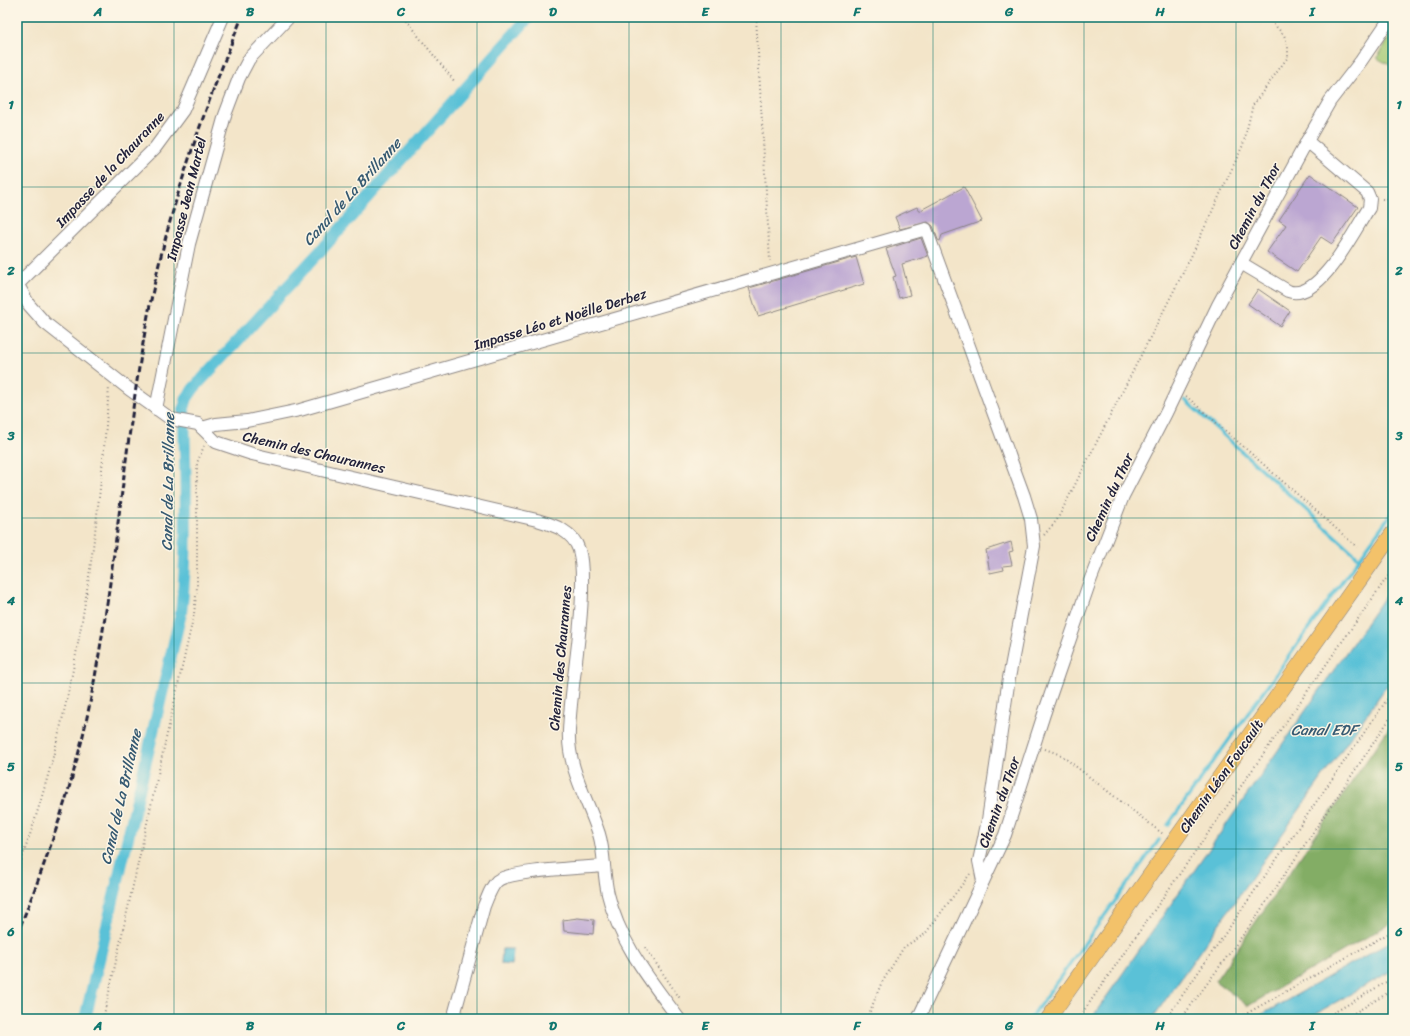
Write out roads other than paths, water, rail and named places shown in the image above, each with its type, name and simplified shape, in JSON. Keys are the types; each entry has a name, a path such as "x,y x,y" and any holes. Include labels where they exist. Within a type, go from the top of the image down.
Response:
{"main road":[{"name":"Chemin Léon Foucault","path":"1048,1019 1393,533"}],"street":[{"path":"210,17 217,30"},
{"name":"Impasse de la Chauranne","path":"18,284 150,153 169,131 186,106 223,17"},
{"name":"Impasse Jean Martel","path":"156,409 189,244 225,115 239,78 249,58 289,17"},
{"name":"Chemin du Thor","path":"918,1019 1005,835 1044,714 1106,537 1123,496 1241,263 1307,141 1330,101 1361,61 1391,17"},
{"path":"1241,263 1288,291 1293,293 1303,292 1328,272 1369,208 1370,199 1367,192 1307,141"},
{"name":"Impasse Léo et Noëlle Derbez","path":"202,428 216,424 248,421 300,410 924,228 927,230 1024,496 1031,519 1034,546 1009,678 988,820 979,864 983,881"},
{"path":"18,284 29,305 45,323 110,374 171,419 198,424 202,428"},
{"name":"Chemin des Chaurannes","path":"202,428 210,439 218,444 252,454 537,520 558,527 570,536 579,551 582,575 580,624 569,732 569,750 599,834 603,851 608,893 621,933 632,953 679,1019"},
{"path":"453,1019 484,906 491,890 498,881 512,875 604,866"}],"water":[{"name":"Canal EDF","path":"1393,585 1393,677 1152,1019 1091,1019"},
{"path":"1393,940 1393,970 1306,1019 1254,1019"},
{"path":"502,949 513,949 512,965 501,964"}],"waterway":[{"name":"Canal de La Brillanne","path":"85,1019 181,613 186,537 184,408 187,398 194,388 325,246 529,17"},
{"path":"1185,400 1359,558"},
{"path":"1168,825 1393,511"},
{"path":"1030,1019 1159,840"}],"railway":[{"path":"17,934 55,834 71,783 84,731 103,630 130,427 146,326 163,247 186,169 212,92 242,17"}]}
